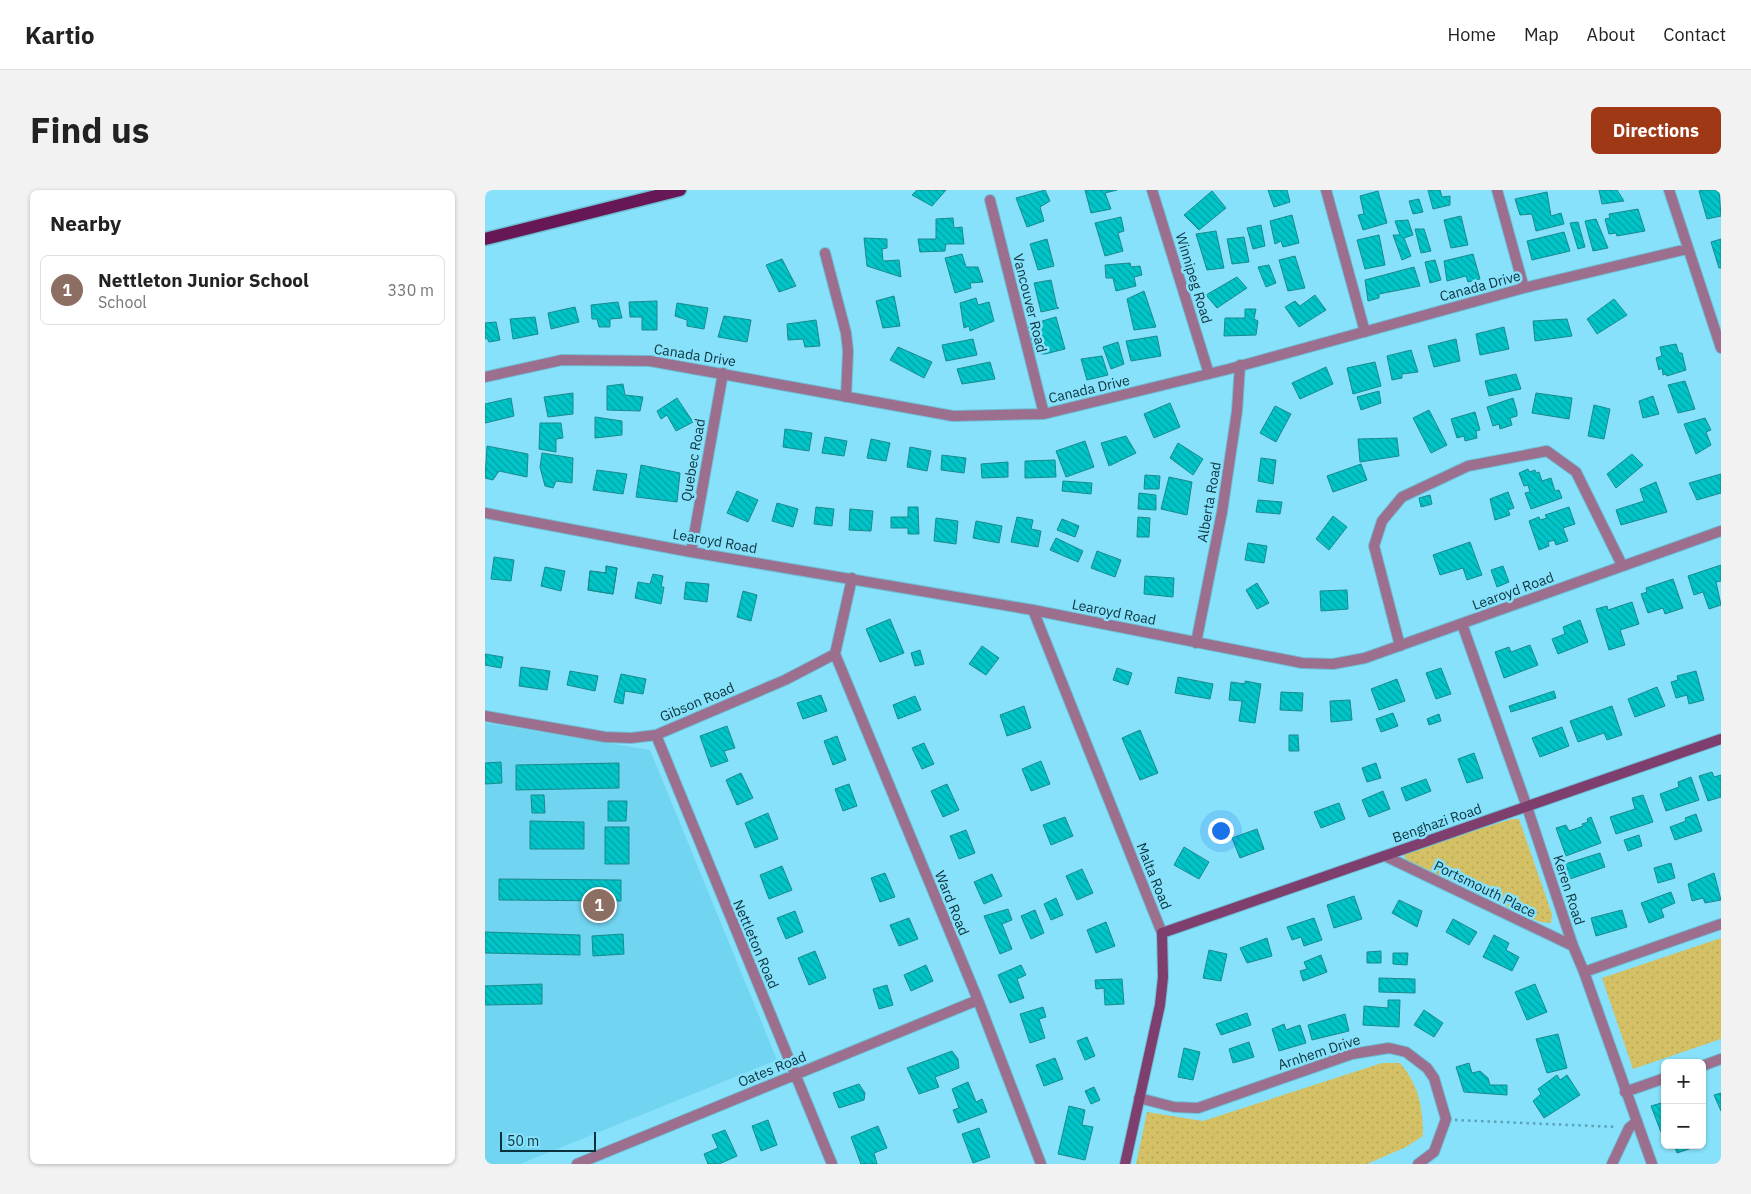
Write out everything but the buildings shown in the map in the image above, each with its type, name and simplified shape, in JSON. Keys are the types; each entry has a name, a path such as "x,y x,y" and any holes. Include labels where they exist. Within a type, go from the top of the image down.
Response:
{"main road":[{"path":"485,240 680,190"}],"street":[{"name":"Winnipeg Road","path":"1152,190 1209,374"},
{"path":"1327,190 1365,332"},
{"path":"1497,190 1524,288"},
{"path":"1669,190 1721,348"},
{"name":"Vancouver Road","path":"990,200 1044,414"},
{"name":"Canada Drive","path":"485,378 562,360 650,361 953,416 1044,414 1209,374 1524,288 1687,249"},
{"path":"825,252 846,333 848,351 846,397"},
{"name":"Alberta Road","path":"1196,643 1223,503 1237,411 1240,365"},
{"name":"Quebec Road","path":"691,552 723,373"},
{"path":"1400,646 1374,546 1381,520 1402,497 1468,466 1547,451 1576,472 1622,565"},
{"name":"Learoyd Road","path":"485,513 691,552 1033,610 1302,663 1333,664 1365,658 1721,531"},
{"path":"835,654 853,578"},
{"name":"Malta Road","path":"1033,610 1162,933 1163,976 1161,997 1125,1164"},
{"name":"Keren Road","path":"1462,624 1625,1092 1633,1125 1652,1164"},
{"name":"Gibson Road","path":"485,716 605,737 631,738 656,735 785,680 835,654"},
{"name":"Ward Road","path":"835,654 978,1000 1041,1164"},
{"name":"Nettleton Road","path":"656,735 832,1164"},
{"name":"Benghazi Road","path":"1162,933 1721,739"},
{"name":"Portsmouth Place","path":"1385,856 1573,946"},
{"path":"1584,972 1721,924"},
{"name":"Oates Road","path":"577,1164 978,1000"},
{"name":"Arnhem Drive","path":"1139,1098 1174,1107 1198,1108 1352,1054 1389,1048 1406,1052 1427,1068 1434,1078 1446,1119"},
{"path":"1706,1065 1721,1059"},
{"path":"1625,1092 1661,1079"},
{"path":"1418,1164 1433,1152 1446,1119"},
{"path":"1611,1164 1633,1125"}],"path":[{"path":"1446,1119 1633,1125"}],"shaded area":[{"path":"485,723 650,750 777,1060 520,1164 485,1164"},
{"path":"1512,819 1519,819 1552,914 1551,923 1540,922 1407,860 1404,856 1405,852"},
{"path":"1721,938 1721,1039 1633,1069 1602,978"},
{"path":"1382,1063 1400,1063 1412,1080 1421,1106 1423,1136 1406,1147 1367,1164 1136,1164 1147,1112 1203,1121"}],"place":[{"name":"Nettleton Junior School","path":"599,905"}]}
